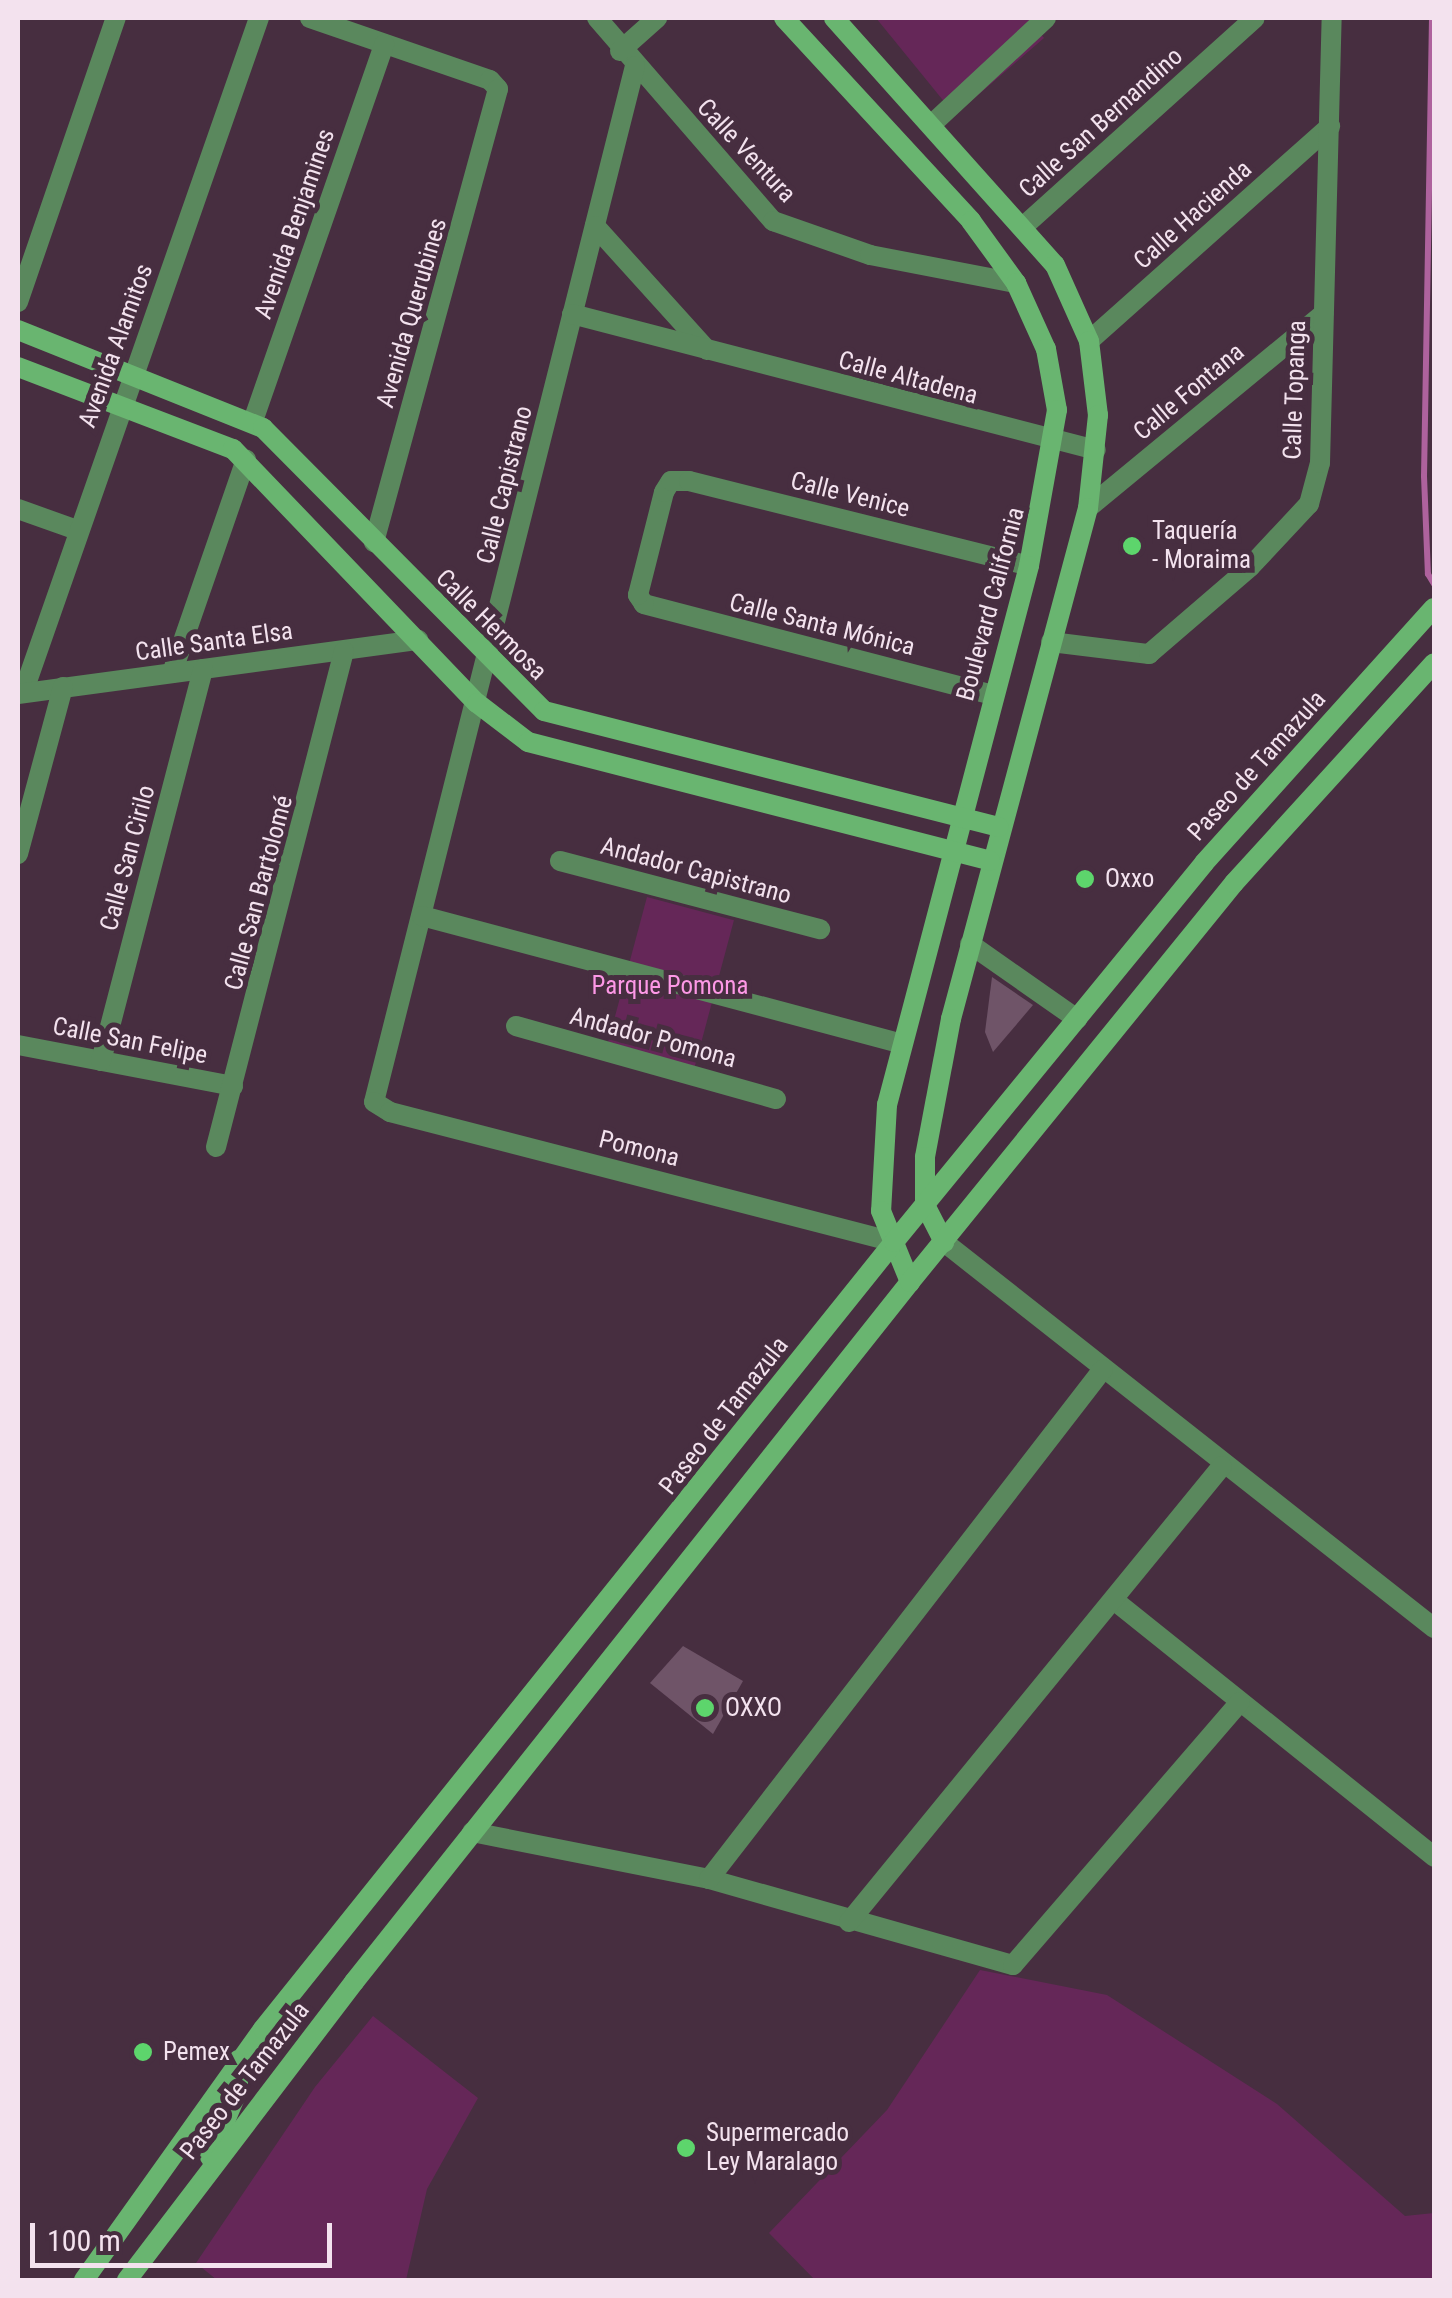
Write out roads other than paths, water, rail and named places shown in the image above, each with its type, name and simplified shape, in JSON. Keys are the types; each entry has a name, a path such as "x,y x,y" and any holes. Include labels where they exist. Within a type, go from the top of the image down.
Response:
{"street":[{"path":"18,302 116,18"},
{"name":"Avenida Alamitos","path":"20,693 26,656 77,530 259,18"},
{"path":"310,18 384,44"},
{"name":"Calle Ventura","path":"596,18 773,221 886,259 1016,283"},
{"path":"628,58 657,18"},
{"name":"Boulevard California","path":"784,18 970,221 1016,283 1046,349 1056,442 1029,566 902,1044 880,1166 881,1212 910,1282"},
{"path":"834,18 1025,225 1070,290 1089,342 1096,450 1088,508 998,827 970,944 926,1157 926,1206 944,1242 1222,1466 1434,1628"},
{"name":"Calle San Bernandino","path":"1025,225 1255,18"},
{"name":"Calle Topanga","path":"1052,642 1148,654 1295,524 1315,490 1320,462 1332,18"},
{"path":"931,125 1037,20"},
{"name":"Avenida Querubines","path":"374,542 498,97 490,80 384,44"},
{"name":"Avenida Benjamines","path":"253,421 384,44"},
{"name":"Calle Capistrano","path":"374,1102 595,226 628,58"},
{"name":"Calle Hacienda","path":"1089,342 1330,126"},
{"path":"595,226 709,352"},
{"name":"Calle Altadena","path":"572,314 1096,450"},
{"name":"Calle Fontana","path":"1088,508 1322,314"},
{"name":"Calle Hermosa","path":"18,330 253,421 522,695 569,720 998,827"},
{"path":"18,367 218,442 246,459 477,703 528,742 990,861"},
{"path":"172,673 246,459"},
{"name":"Calle Venice","path":"640,600 664,492 681,480 1029,566"},
{"path":"18,508 77,530"},
{"name":"Calle Santa Mónica","path":"640,600 993,695"},
{"name":"Paseo de Tamazula","path":"84,2280 238,2060 894,1242 1204,862 1431,613"},
{"name":"Calle Santa Elsa","path":"20,693 418,640"},
{"name":"Calle San Bartolomé","path":"216,1146 344,651"},
{"name":"Paseo de Tamazula","path":"128,2280 204,2173 910,1282 1234,883 1434,663"},
{"name":"Calle San Cirilo","path":"101,1061 203,668"},
{"path":"18,854 62,687"},
{"name":"Andador Capistrano","path":"560,861 820,930"},
{"path":"422,916 902,1044"},
{"path":"970,944 1078,1020"},
{"name":"Andador Pomona","path":"516,1026 776,1099"},
{"name":"Calle San Felipe","path":"18,1045 232,1086"},
{"name":"Pomona","path":"374,1102 390,1112 894,1242"},
{"path":"709,1879 1103,1369"},
{"path":"849,1922 1115,1602 1222,1466"},
{"path":"1115,1602 1434,1857"},
{"path":"472,1832 709,1879 849,1922 1013,1965 1240,1702"},
{"path":"508,1728 538,1750"},
{"path":"204,2173 238,2090 238,2060"}],"waterway":[{"path":"1432,18 1424,476 1428,574 1434,584"}],"place":[{"name":"Taquería - Moraima","path":"1132,546"},
{"name":"Oxxo","path":"1085,879"},
{"name":"OXXO","path":"705,1708"},
{"name":"Pemex","path":"143,2052"},
{"name":"Supermercado Ley Maralago","path":"686,2148"}],"park label":[{"name":"Parque Pomona","path":"670,986"}]}
